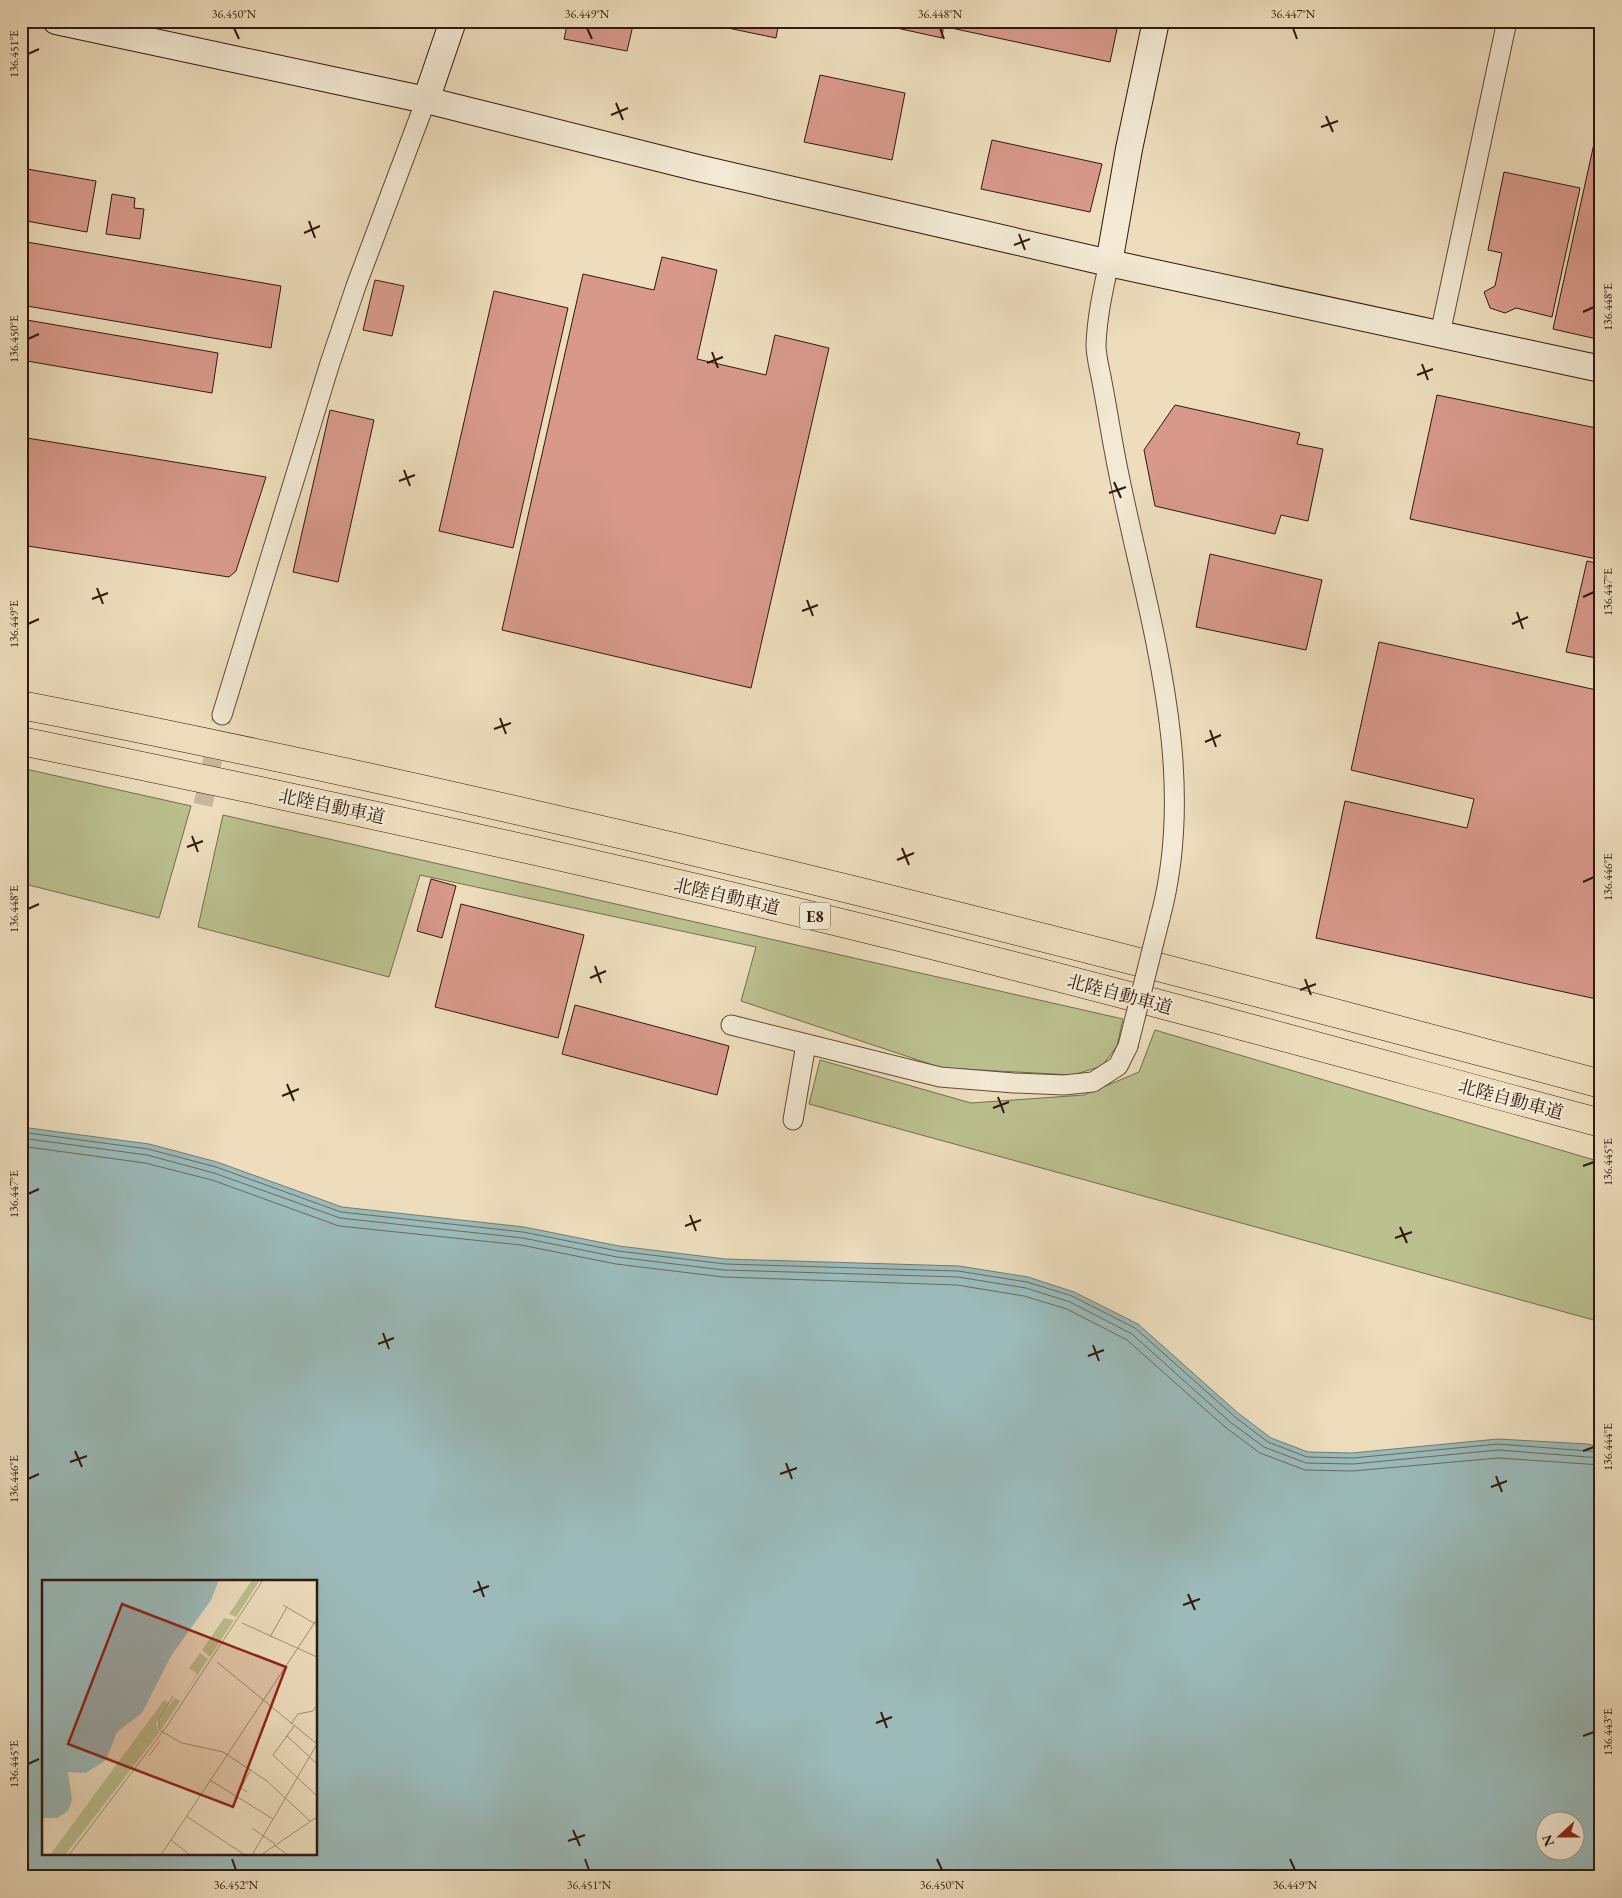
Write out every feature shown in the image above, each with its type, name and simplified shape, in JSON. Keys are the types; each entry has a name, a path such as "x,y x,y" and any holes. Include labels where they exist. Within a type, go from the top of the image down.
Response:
{"highway":[{"name":"北陸自動車道","path":"21,704 171,734 514,810 847,889 1319,1008 1601,1084"},
{"name":"北陸自動車道","path":"21,741 502,843 850,925 1072,981 1601,1122"}],"street":[{"path":"56,21 426,100 698,168 1109,263 1601,369"},
{"path":"222,716 330,363 356,286 426,100 453,21"},
{"path":"731,1025 940,1076 1014,1083 1064,1085 1093,1082 1118,1066 1128,1046 1168,891 1175,828 1173,758 1163,680 1126,515 1096,347 1100,309 1129,149 1156,21"},
{"path":"1440,334 1507,21"},
{"path":"793,1120 806,1044"}],"green space":[{"path":"21,768 191,806 159,918 21,883"},
{"path":"223,815 1123,1019 1117,1046 1102,1066 1073,1075 942,1068 741,1001 756,947 420,875 389,977 198,927"},
{"path":"1155,1030 1601,1162 1601,1322 809,1104 820,1060 971,1103 1084,1095 1139,1072"}],"water":[{"path":"21,1127 149,1144 217,1162 342,1207 524,1227 619,1246 725,1259 959,1266 1028,1277 1074,1292 1138,1324 1238,1413 1271,1438 1308,1452 1352,1453 1498,1439 1587,1444 1601,1447 1601,1877 21,1877"}],"building":[{"path":"568,21 634,21 627,51 564,39"},
{"path":"694,21 779,21 776,38"},
{"path":"865,21 944,21 942,38"},
{"path":"952,21 1084,21 1117,29 1110,62 951,28"},
{"path":"820,75 905,93 892,160 804,142"},
{"path":"1601,112 1601,340 1553,329"},
{"path":"992,140 1102,164 1090,212 981,189"},
{"path":"21,168 96,181 87,232 21,220"},
{"path":"1504,172 1580,188 1552,317 1516,308 1505,313 1490,308 1484,292 1495,286 1502,253 1488,250"},
{"path":"112,194 135,198 134,208 144,209 140,239 106,234"},
{"path":"21,241 281,286 271,348 21,305"},
{"path":"662,257 717,270 697,359 766,375 775,335 829,348 751,688 502,630 583,274 654,290"},
{"path":"375,280 404,286 392,336 363,330"},
{"path":"494,291 568,308 513,548 439,531"},
{"path":"21,319 218,353 212,393 21,360"},
{"path":"1437,395 1601,429 1601,560 1410,519"},
{"path":"1175,405 1300,433 1297,444 1323,449 1308,521 1281,515 1275,534 1155,506 1144,450"},
{"path":"330,410 374,420 338,582 293,572"},
{"path":"21,437 266,477 236,571 229,577 21,545"},
{"path":"1210,554 1322,580 1306,650 1196,627"},
{"path":"1587,561 1601,564 1601,659 1566,652"},
{"path":"1379,642 1601,691 1601,1000 1316,938 1345,801 1467,828 1474,799 1351,770"},
{"path":"431,879 456,886 442,938 417,931"},
{"path":"461,904 584,935 558,1038 435,1007"},
{"path":"575,1005 729,1046 717,1095 562,1054"}],"tunnel":[{"path":"203,805 222,715"}]}
